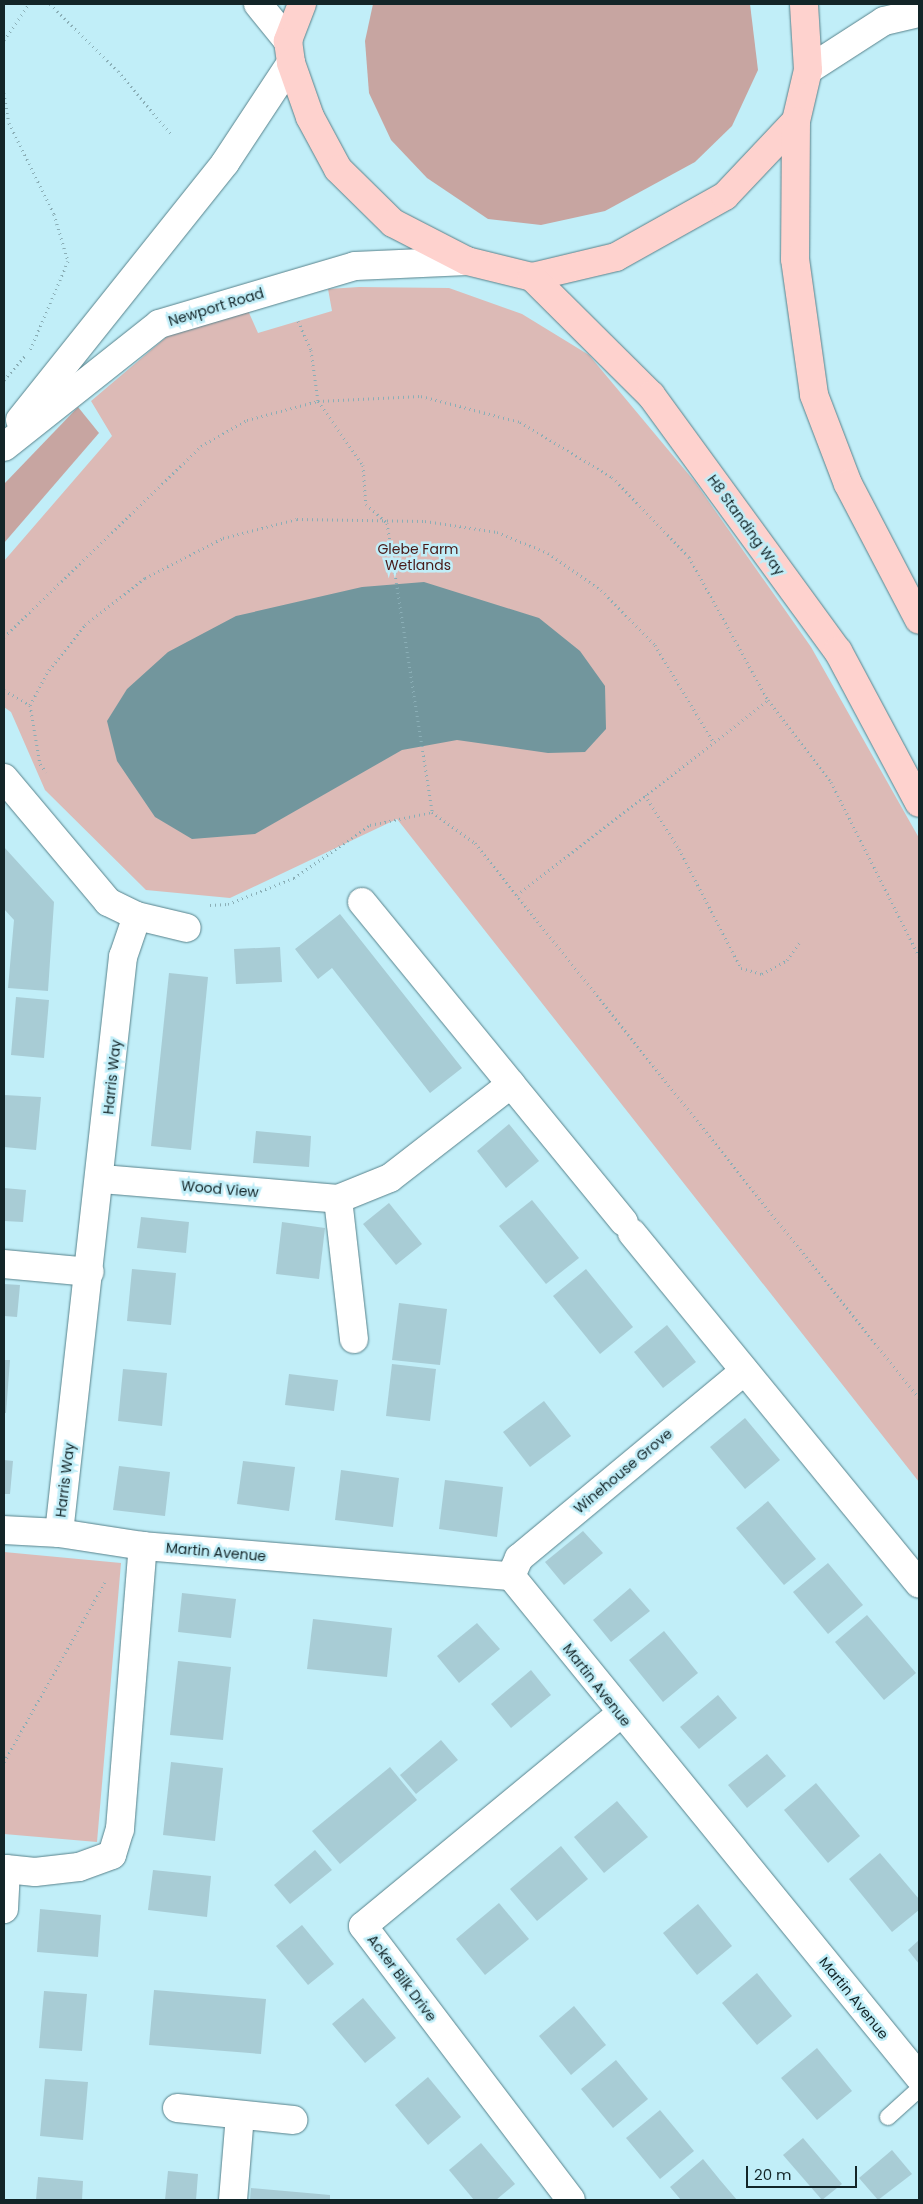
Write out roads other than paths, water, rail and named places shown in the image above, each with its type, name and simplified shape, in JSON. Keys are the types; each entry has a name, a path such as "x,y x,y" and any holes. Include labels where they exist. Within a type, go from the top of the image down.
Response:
{"highway":[{"path":"302,4 289,52 310,118 338,169 393,223 467,261 532,277 616,257 725,196 796,121"},
{"path":"804,4 808,70 796,121 795,259 814,395 848,484 919,620"},
{"name":"H8 Standing Way","path":"532,277 651,395 838,651 919,803"}],"street":[{"path":"4,441 225,163 289,52 258,4"},
{"path":"808,70 884,20 919,13"},
{"name":"Newport Road","path":"4,447 160,324 355,266 467,261"},
{"path":"4,778 108,902 137,916 187,928"},
{"path":"362,902 919,1584"},
{"name":"Harris Way","path":"135,1544 59,1533 102,1179 123,957 137,916"},
{"name":"Wood View","path":"102,1179 338,1199 390,1178 511,1084"},
{"path":"338,1199 354,1339"},
{"path":"4,1264 90,1272"},
{"name":"Winehouse Grove","path":"511,1576 519,1558 744,1372"},
{"path":"4,1530 59,1533"},
{"path":"4,1909 5,1869 35,1872 79,1867 112,1855 120,1829 135,1544"},
{"name":"Martin Avenue","path":"135,1544 511,1576 620,1714 919,2077"},
{"name":"Acker Bilk Drive","path":"571,2200 363,1926 620,1714"},
{"path":"177,2108 293,2120"},
{"path":"233,2200 240,2115"}],"lane":[{"path":"888,2117 919,2088"}],"water":[{"path":"424,582 539,618 580,651 605,686 606,729 585,752 548,753 457,740 402,750 255,834 192,839 155,817 117,761 107,721 127,689 168,652 236,616 362,587"}],"park label":[{"name":"Glebe Farm Wetlands","path":"418,558"}]}
